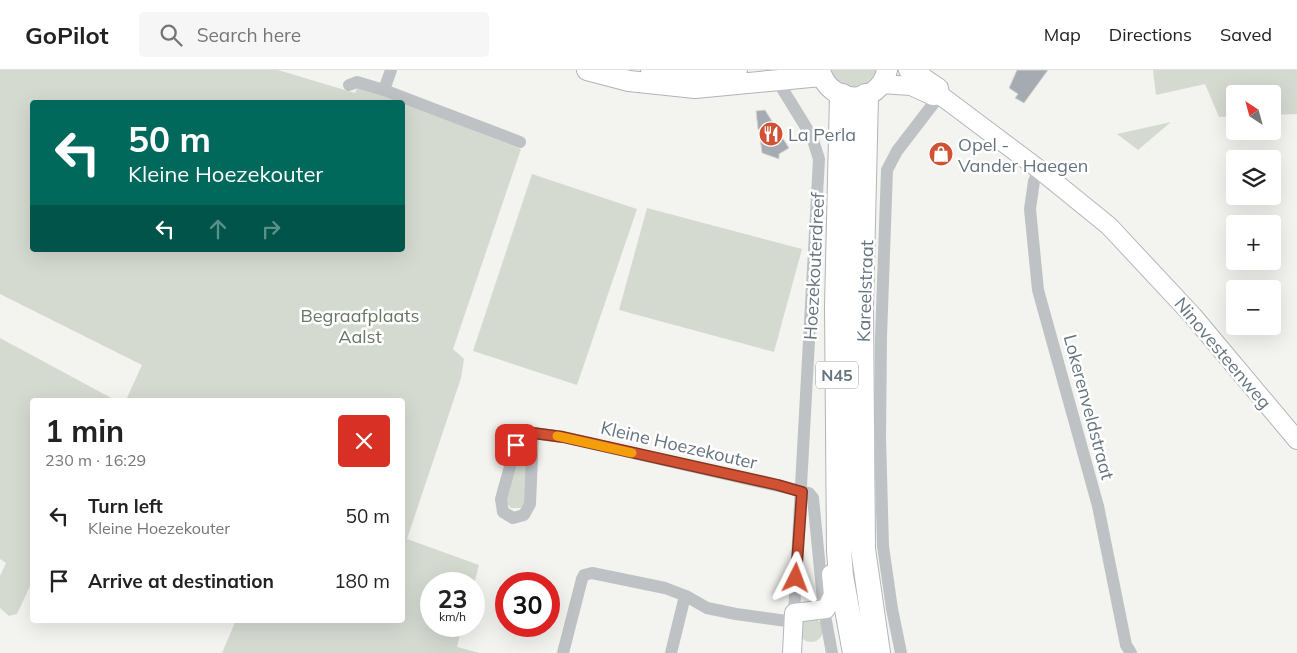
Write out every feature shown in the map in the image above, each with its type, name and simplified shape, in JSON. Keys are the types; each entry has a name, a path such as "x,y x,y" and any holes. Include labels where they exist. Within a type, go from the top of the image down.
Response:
{"highway":[{"name":"N45","path":"878,83 861,306 863,549 878,653"},
{"name":"N45","path":"842,96 837,306 839,551 841,576 855,653"}],"main road":[{"path":"587,70 655,86 695,88 777,80 820,73 827,86 835,94 842,96 854,98 878,83 911,86 933,96 940,95 939,88 917,73 908,70"},
{"path":"651,70 689,73 737,70"},
{"name":"Ninovesteenweg","path":"940,95 1094,212 1148,266 1297,440"},
{"path":"794,617 824,610 832,598 831,566 832,560 839,551"},
{"name":"Hoezekouterdreef","path":"792,653 794,617"}],"street":[{"path":"384,90 391,70"},
{"name":"Hoezekouterdreef","path":"777,80 812,137 819,159 807,495 794,617"},
{"path":"349,85 357,82 384,90 520,142"},
{"name":"Kareelstraat","path":"901,653 892,609 883,546 880,448 881,337 887,170 897,151 940,95"},
{"name":"Lokerenveldstraat","path":"1040,170 1032,186 1030,209 1038,290 1098,506 1126,644 1131,653"},
{"path":"533,433 530,504 524,515 513,518 504,512 501,499 516,445 533,433"},
{"name":"Kleine Hoezekouter","path":"533,433 563,437 778,485 807,495"},
{"name":"Hoezekouterdreef","path":"807,495 831,648"},
{"path":"563,653 584,575 592,573 665,588 707,608 736,614 794,617"},
{"path":"671,653 685,596"}],"green space":[{"name":"Begraafplaats Aalst","path":"0,70 278,70 355,93 358,85 396,100 30,100 30,252 405,252 405,103 521,149 453,349 464,359 461,378 407,539 479,565 477,572 420,572 420,637 459,637 457,647 480,653 222,653 235,623 405,623 405,398 127,398 142,365 0,294"},
{"path":"829,70 877,70 866,84 855,88 838,83"},
{"path":"1153,70 1297,70 1297,114 1281,115 1281,85 1226,85 1226,117 1219,117 1205,84 1156,95"},
{"path":"1171,122 1138,150 1117,134"},
{"path":"532,174 637,209 577,385 473,351"},
{"path":"647,208 802,249 774,352 619,310"},
{"path":"0,338 111,398 30,398 30,586 17,614 9,616 0,608 0,576 6,563 0,559"},
{"path":"527,445 526,504 520,508 511,508 505,501 521,449"},
{"path":"811,618 819,622 823,630 819,638 811,642 803,638 799,630 803,622"}],"building":[{"path":"1017,70 1048,70 1024,103 1015,98 1018,94 1009,88"},
{"name":"La Perla","path":"765,110 789,148 779,154 779,159 762,153 760,138 763,136 758,129 756,111"}],"slow traffic":[{"path":"557,436 632,453"}],"place":[{"name":"La Perla","path":"771,134"},
{"name":"Opel - Vander Haegen","path":"941,154"}],"route":[{"path":"516,445 533,433 563,437 802,492 796,578"}]}
